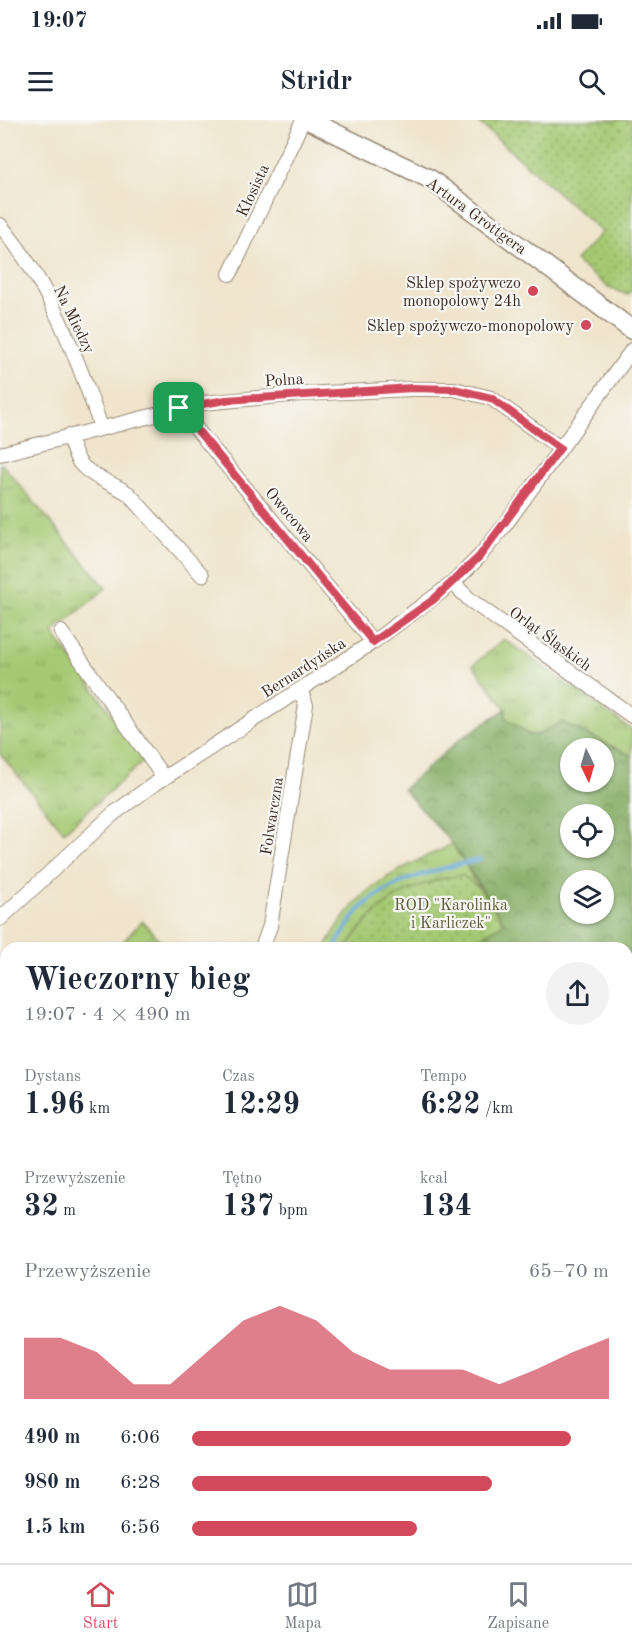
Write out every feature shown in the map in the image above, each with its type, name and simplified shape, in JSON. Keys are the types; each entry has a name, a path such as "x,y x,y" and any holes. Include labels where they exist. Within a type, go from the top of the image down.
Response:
{"street":[{"name":"Kłosista","path":"230,274 303,120"},
{"name":"Artura Grottgera","path":"308,120 430,179 632,330"},
{"name":"Na Miedzy","path":"2,232 46,295 66,337 101,427"},
{"name":"Bernardyńska","path":"0,919 113,814 164,778 373,642 453,583 479,557 505,525 632,350"},
{"name":"Polna","path":"0,454 179,408 226,400 300,394 454,389 491,398 560,448"},
{"name":"Owocowa","path":"179,408 373,642"},
{"path":"68,436 79,462 86,470 115,483 129,494 202,575"},
{"name":"Orląt Śląskich","path":"453,583 470,600 632,716"},
{"path":"61,632 164,778"},
{"name":"Folwarczna","path":"264,942 270,926 306,705 300,689"}],"green space":[{"path":"476,120 632,120 632,290 628,295 609,288 575,261 602,232"},
{"path":"0,464 106,588 53,633 145,760 64,832 0,754"},
{"path":"504,639 632,730 632,756 614,747 614,738 595,738 562,722 540,734 530,735 505,717 506,709 473,665"},
{"path":"506,709 506,718 530,735 540,734 562,722 595,738 560,738 560,792 614,792 614,747 632,756 632,942 481,942 483,935 504,923 452,843 403,789 460,739"},
{"path":"452,843 480,889 462,875 426,884 410,890 382,907 351,942 328,942 344,917 363,895 387,877"},
{"name":"ROD \"Karolinka i Karliczek\"","path":"462,875 480,889 504,923 483,935 481,942 351,942 382,907 410,890"},
{"path":"142,921 161,942 123,942"}],"waterway":[{"path":"338,942 360,909 386,890 433,871 480,860"}],"place":[{"name":"Sklep spożywczo monopolowy 24h","path":"533,291"},
{"name":"Sklep spożywczo-monopolowy","path":"586,325"}],"route":[{"path":"412,388 454,389 491,398 560,448 479,557 433,600 373,642 179,408 226,400 300,394 412,388"}]}
